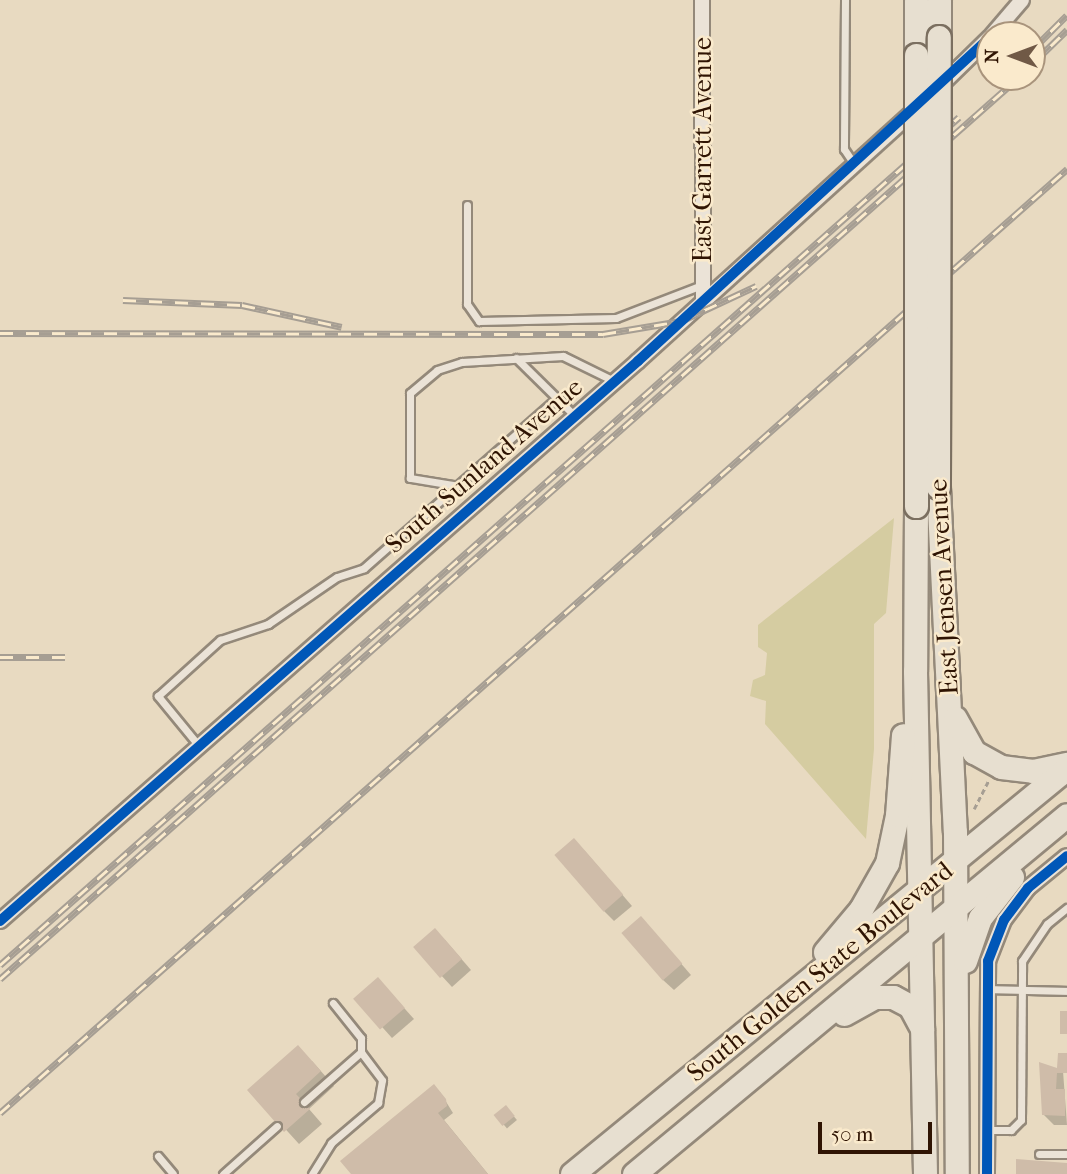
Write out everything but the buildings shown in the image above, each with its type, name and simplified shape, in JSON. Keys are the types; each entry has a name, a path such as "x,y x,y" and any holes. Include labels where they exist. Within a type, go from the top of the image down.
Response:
{"main road":[{"name":"East Jensen Avenue","path":"916,0 914,582 922,888 925,1174"},
{"name":"East Jensen Avenue","path":"939,0 938,488 941,614 949,706 956,862 957,1174"},
{"path":"764,1016 849,924 887,863 897,815 914,582"},
{"path":"949,706 965,739 987,761 1017,771 1067,766"},
{"name":"South Golden State Boulevard","path":"572,1174 956,862 1067,766"},
{"path":"957,1031 967,952 979,918 1001,888 1067,818"},
{"name":"South Golden State Boulevard","path":"634,1174 1067,818"},
{"path":"784,1050 875,997 903,1000 923,1030"},
{"path":"923,1110 941,1174"}],"street":[{"name":"East Garrett Avenue","path":"702,0 703,292"},
{"name":"South Sunland Avenue","path":"1004,21 1022,0"},
{"name":"South Sunland Avenue","path":"0,921 575,416 703,292 855,165 976,50"},
{"path":"987,1174 986,989 993,943 1004,920 1028,888 1067,856"}],"lane":[{"path":"845,0 844,149 855,165"},
{"path":"467,205 467,304 479,321 616,318 703,292"},
{"path":"459,486 410,478 410,393 437,370 462,362 564,356 614,381"},
{"path":"516,358 575,416"},
{"path":"199,746 158,696 220,640 268,624 337,577 364,568 557,398"},
{"path":"987,1130 1011,1130 1021,1120 1022,990 1026,951 1067,908"},
{"path":"986,989 1067,991"},
{"path":"312,1174 331,1143 368,1116 378,1103 382,1080 361,1052 361,1038 333,1003"},
{"path":"304,1102 361,1052"},
{"path":"223,1174 277,1126"},
{"path":"1039,1154 1067,1154"},
{"path":"158,1156 173,1174"}],"path":[{"path":"968,821 992,775"}],"shaded area":[{"path":"894,518 886,613 874,624 874,749 866,839 765,724 766,701 750,696 753,680 765,675 767,653 758,647 758,625"}],"railway":[{"path":"1046,36 1067,15"},
{"path":"1046,50 1067,30"},
{"path":"0,979 1003,91"},
{"path":"0,965 959,117"},
{"path":"0,1113 1067,169"},
{"path":"0,333 603,334 681,321 756,286"},
{"path":"123,300 242,305 342,327"},
{"path":"0,657 65,657"}],"cycle path":[{"path":"0,921 638,361 976,50"},
{"path":"987,1174 988,961 1004,920 1028,888 1067,856"}]}
